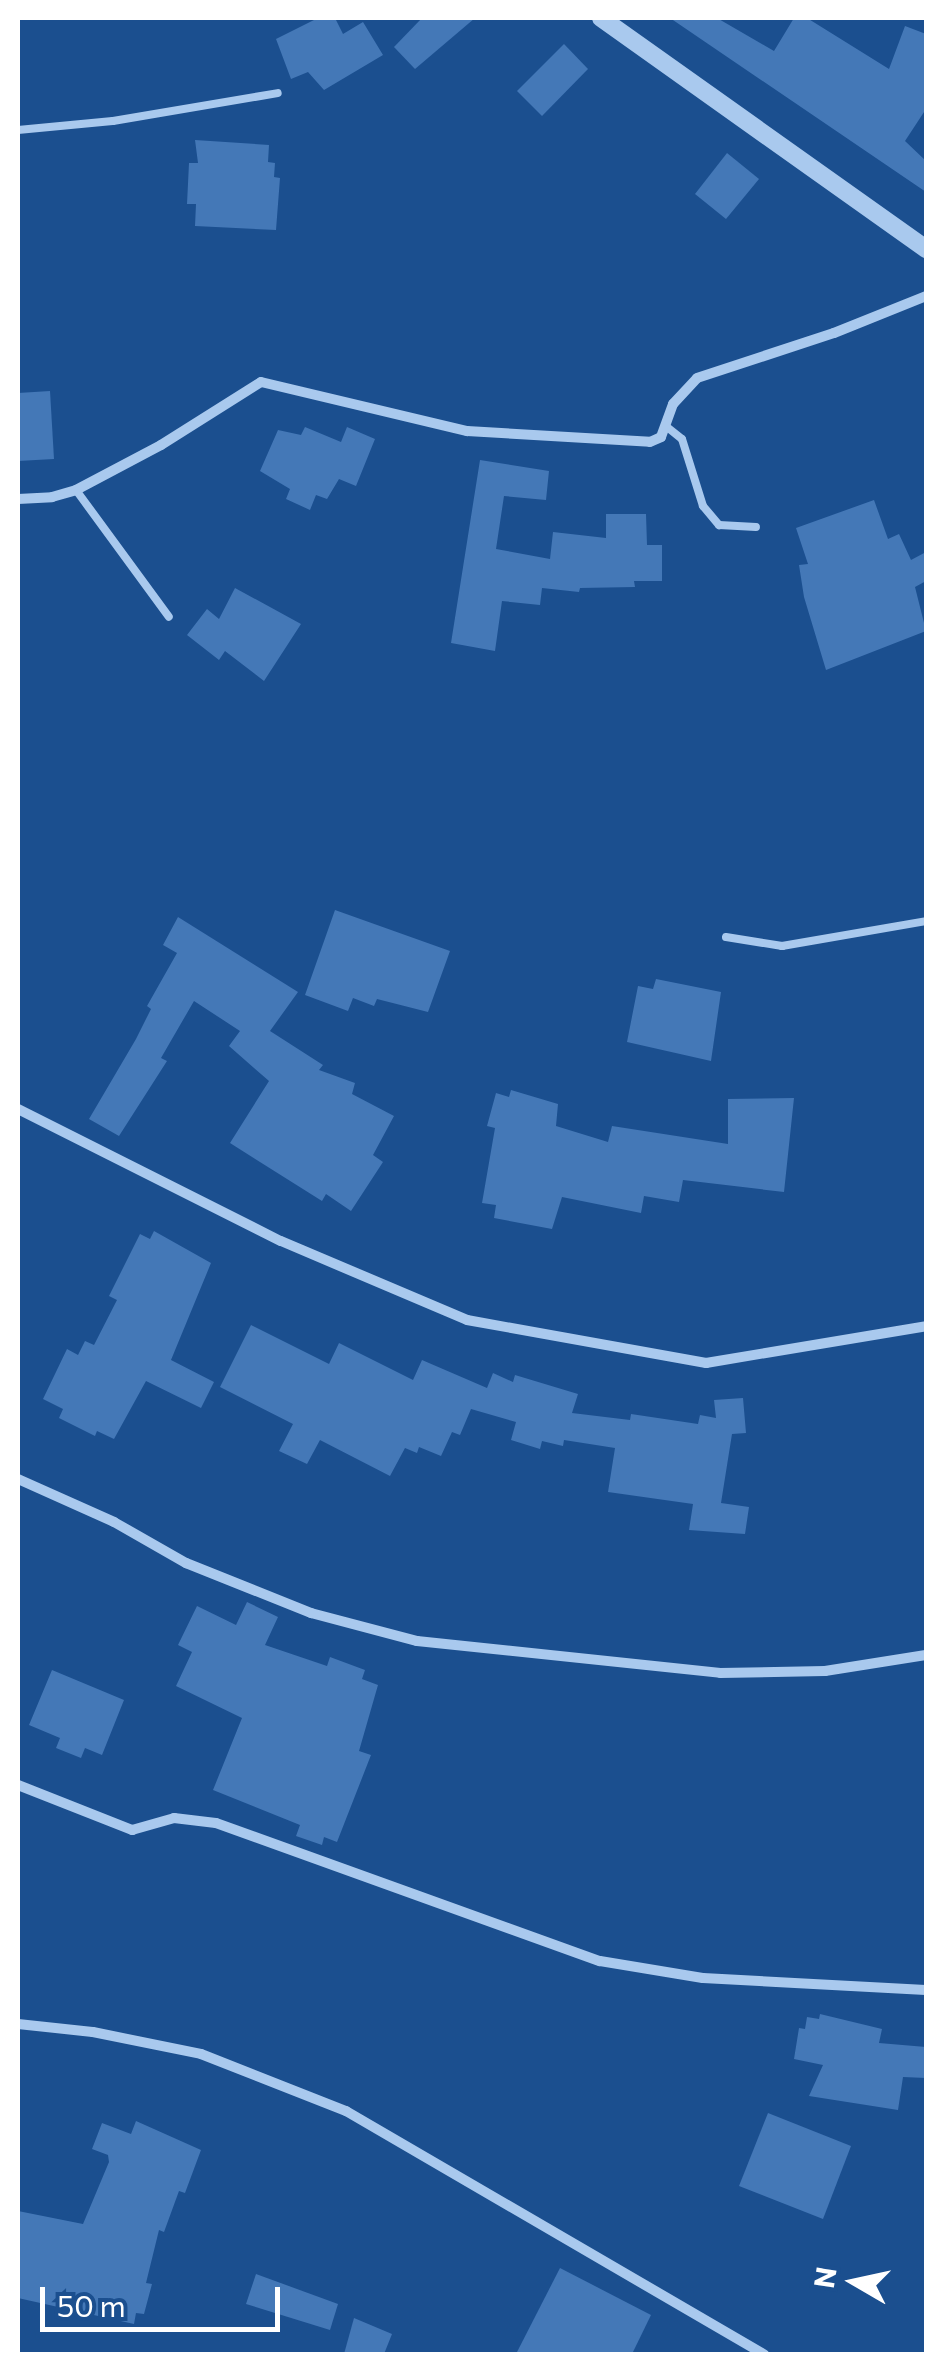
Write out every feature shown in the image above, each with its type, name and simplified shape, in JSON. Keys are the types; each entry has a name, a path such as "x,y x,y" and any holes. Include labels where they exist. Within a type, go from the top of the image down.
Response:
{"street":[{"path":"601,18 926,249"},
{"path":"18,499 52,497 76,490 161,446 261,382 467,432 650,442 662,437 673,404 697,378 834,334 926,296"},
{"path":"18,1109 281,1241 467,1320 706,1363 926,1326"},
{"path":"18,1478 204,1570 311,1613 417,1642 720,1672 824,1671 926,1654"},
{"path":"18,1785 132,1830 174,1818 216,1823 600,1961 703,1978 926,1990"},
{"path":"18,2024 94,2032 200,2054 346,2111 764,2354"}],"lane":[{"path":"18,130 113,120 278,94"},
{"path":"667,427 682,440 704,506 720,525 756,527"},
{"path":"76,490 170,616"},
{"path":"726,937 782,946 926,921"}],"building":[{"path":"318,18 335,18 343,34 363,22 383,55 324,90 308,72 291,79 276,39"},
{"path":"422,18 475,18 415,69 394,47"},
{"path":"670,18 717,18 774,51 794,18 807,18 889,69 905,26 926,34 926,109 905,141 926,161 926,192"},
{"path":"564,44 588,69 542,116 517,91"},
{"path":"195,140 269,145 268,162 275,163 274,177 280,178 276,230 195,226 196,204 187,204 189,163 198,163"},
{"path":"727,153 759,179 726,219 695,194"},
{"path":"50,391 54,459 18,461 18,393"},
{"path":"305,427 341,442 347,427 375,439 356,486 339,479 327,499 316,495 310,510 286,499 290,489 260,471 278,430 301,435"},
{"path":"480,460 549,471 546,500 504,496 496,549 550,559 553,532 606,538 606,514 646,514 647,545 662,545 662,581 634,581 635,587 580,588 579,592 542,588 540,605 502,601 495,651 451,643"},
{"path":"874,500 888,539 899,534 911,560 926,552 926,581 915,587 926,631 826,670 804,597 799,565 808,564 796,528"},
{"path":"235,588 301,624 264,681 225,651 219,660 187,635 207,609 219,619"},
{"path":"335,910 450,951 428,1012 377,999 374,1006 353,998 348,1011 305,995"},
{"path":"178,917 298,992 270,1031 323,1065 319,1070 355,1083 352,1094 394,1116 373,1155 383,1162 351,1211 326,1194 322,1201 230,1143 269,1081 229,1046 240,1031 194,1001 161,1058 167,1061 119,1136 89,1119 136,1039 151,1009 147,1006 177,953 163,945"},
{"path":"656,979 721,992 711,1061 627,1042 638,986 653,989"},
{"path":"511,1090 558,1104 556,1126 608,1142 612,1126 728,1144 728,1099 794,1098 784,1192 683,1180 679,1202 644,1196 641,1213 562,1197 552,1229 494,1218 496,1205 482,1203 495,1128 487,1126 496,1093 509,1097"},
{"path":"154,1231 211,1263 171,1360 214,1382 201,1408 146,1381 114,1439 97,1431 95,1436 59,1418 63,1409 43,1399 67,1349 78,1355 85,1341 94,1345 117,1300 109,1296 140,1234 150,1239"},
{"path":"251,1325 329,1364 339,1343 413,1380 422,1360 487,1388 493,1373 513,1382 515,1375 578,1394 572,1413 630,1420 631,1414 698,1424 700,1415 716,1418 714,1400 743,1398 746,1433 732,1434 721,1503 749,1507 745,1534 689,1530 693,1504 608,1492 615,1448 564,1440 563,1446 542,1441 540,1449 511,1440 516,1422 471,1409 460,1435 452,1432 441,1456 419,1447 417,1453 405,1448 390,1476 320,1440 307,1464 279,1451 293,1424 220,1387"},
{"path":"247,1602 278,1617 265,1645 327,1666 330,1657 365,1670 362,1679 378,1685 359,1751 371,1755 337,1842 324,1837 322,1845 296,1836 300,1825 213,1790 242,1718 176,1686 192,1652 178,1645 197,1606 236,1625"},
{"path":"52,1670 124,1700 102,1755 85,1748 81,1758 56,1748 60,1738 29,1725"},
{"path":"820,2014 882,2029 879,2043 926,2047 926,2078 903,2077 898,2110 809,2096 823,2065 794,2059 799,2028 805,2029 807,2017 819,2019"},
{"path":"768,2113 851,2146 823,2219 739,2186"},
{"path":"136,2121 201,2150 185,2193 179,2191 164,2232 159,2230 146,2283 152,2284 144,2314 136,2313 134,2324 18,2298 18,2211 83,2224 109,2162 108,2155 92,2149 102,2123 131,2134"},
{"path":"560,2268 651,2315 632,2354 516,2354"},
{"path":"256,2274 338,2304 330,2330 246,2304"},
{"path":"354,2318 392,2334 384,2354 344,2354"}]}
